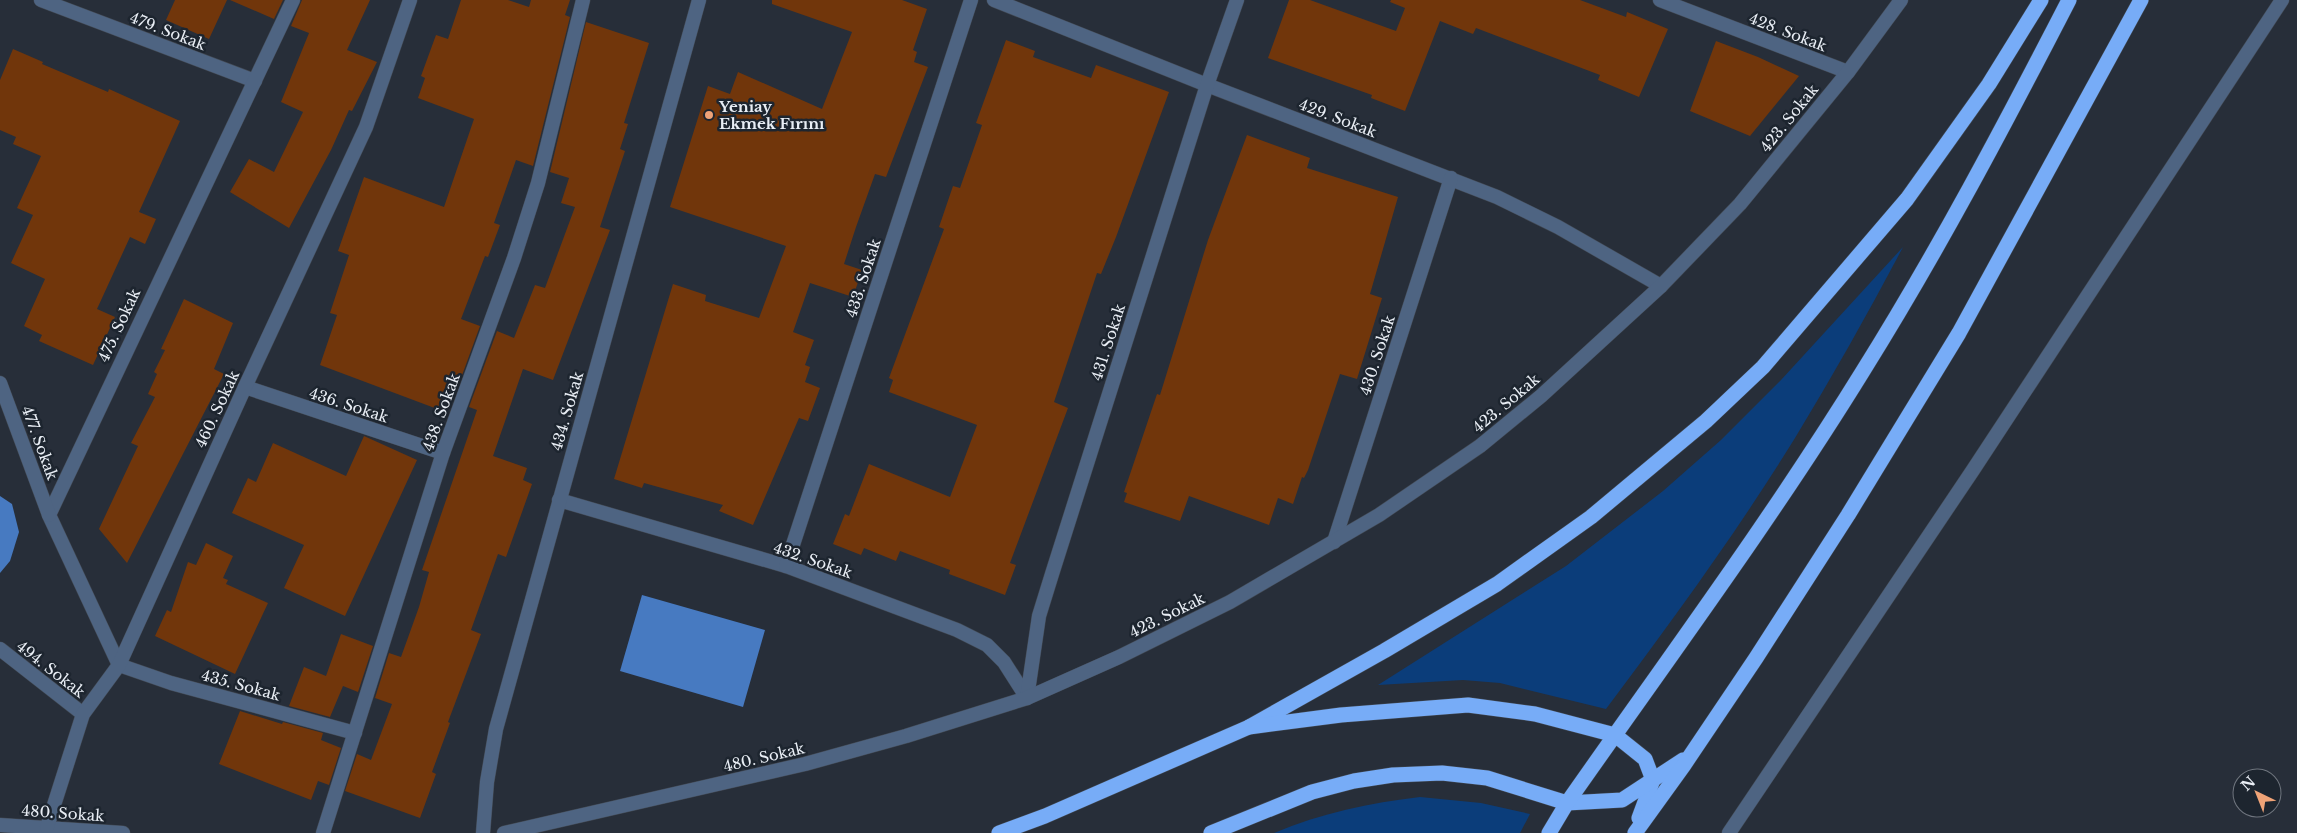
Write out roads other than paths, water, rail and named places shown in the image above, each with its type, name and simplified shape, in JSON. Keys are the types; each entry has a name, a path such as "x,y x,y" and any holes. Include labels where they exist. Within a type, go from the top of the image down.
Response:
{"highway":[{"path":"998,833 1045,816 1249,727 1384,651 1497,584 1590,518 1706,421 1763,367 1907,199 1989,84 2041,0"},
{"path":"1549,833 1567,803 1759,532 1864,370 1996,140 2069,0"},
{"path":"1634,833 1692,754 1848,515 1959,333 2141,0"},
{"path":"1249,727 1341,715 1468,705 1534,714 1615,735 1645,760 1653,780 1634,833"},
{"path":"1211,833 1312,792 1354,781 1393,775 1442,774 1487,778 1567,803 1622,800 1692,754"}],"street":[{"name":"479. Sokak","path":"40,0 255,81"},
{"name":"475. Sokak","path":"48,515 293,0"},
{"name":"460. Sokak","path":"47,828 82,714 119,665 366,127 410,0"},
{"name":"438. Sokak","path":"323,833 443,453 514,258 538,183 584,0"},
{"name":"434. Sokak","path":"483,833 486,782 496,729 699,0"},
{"name":"433. Sokak","path":"786,566 971,0"},
{"name":"429. Sokak","path":"994,0 1207,86 1451,178 1558,227 1661,286"},
{"name":"431. Sokak","path":"1027,698 1042,607 1207,86 1237,0"},
{"name":"428. Sokak","path":"1660,0 1848,72"},
{"name":"423. Sokak","path":"1027,698 1119,657 1230,602 1379,516 1480,446 1541,396 1661,286 1740,204 1848,72 1901,0"},
{"path":"1729,833 2006,420 2282,0"},
{"name":"430. Sokak","path":"1334,542 1451,178"},
{"name":"477. Sokak","path":"0,383 48,515"},
{"name":"436. Sokak","path":"245,388 443,453"},
{"name":"432. Sokak","path":"559,500 786,566 957,630 987,645 1004,662 1027,698"},
{"path":"48,515 119,665"},
{"name":"494. Sokak","path":"0,649 82,714"},
{"name":"435. Sokak","path":"119,665 172,683 355,733"},
{"name":"480. Sokak","path":"504,833 805,764 906,736 1027,698"},
{"name":"480. Sokak","path":"0,825 123,833"}],"place":[{"name":"Yeniay Ekmek Fırını","path":"709,115"}]}
